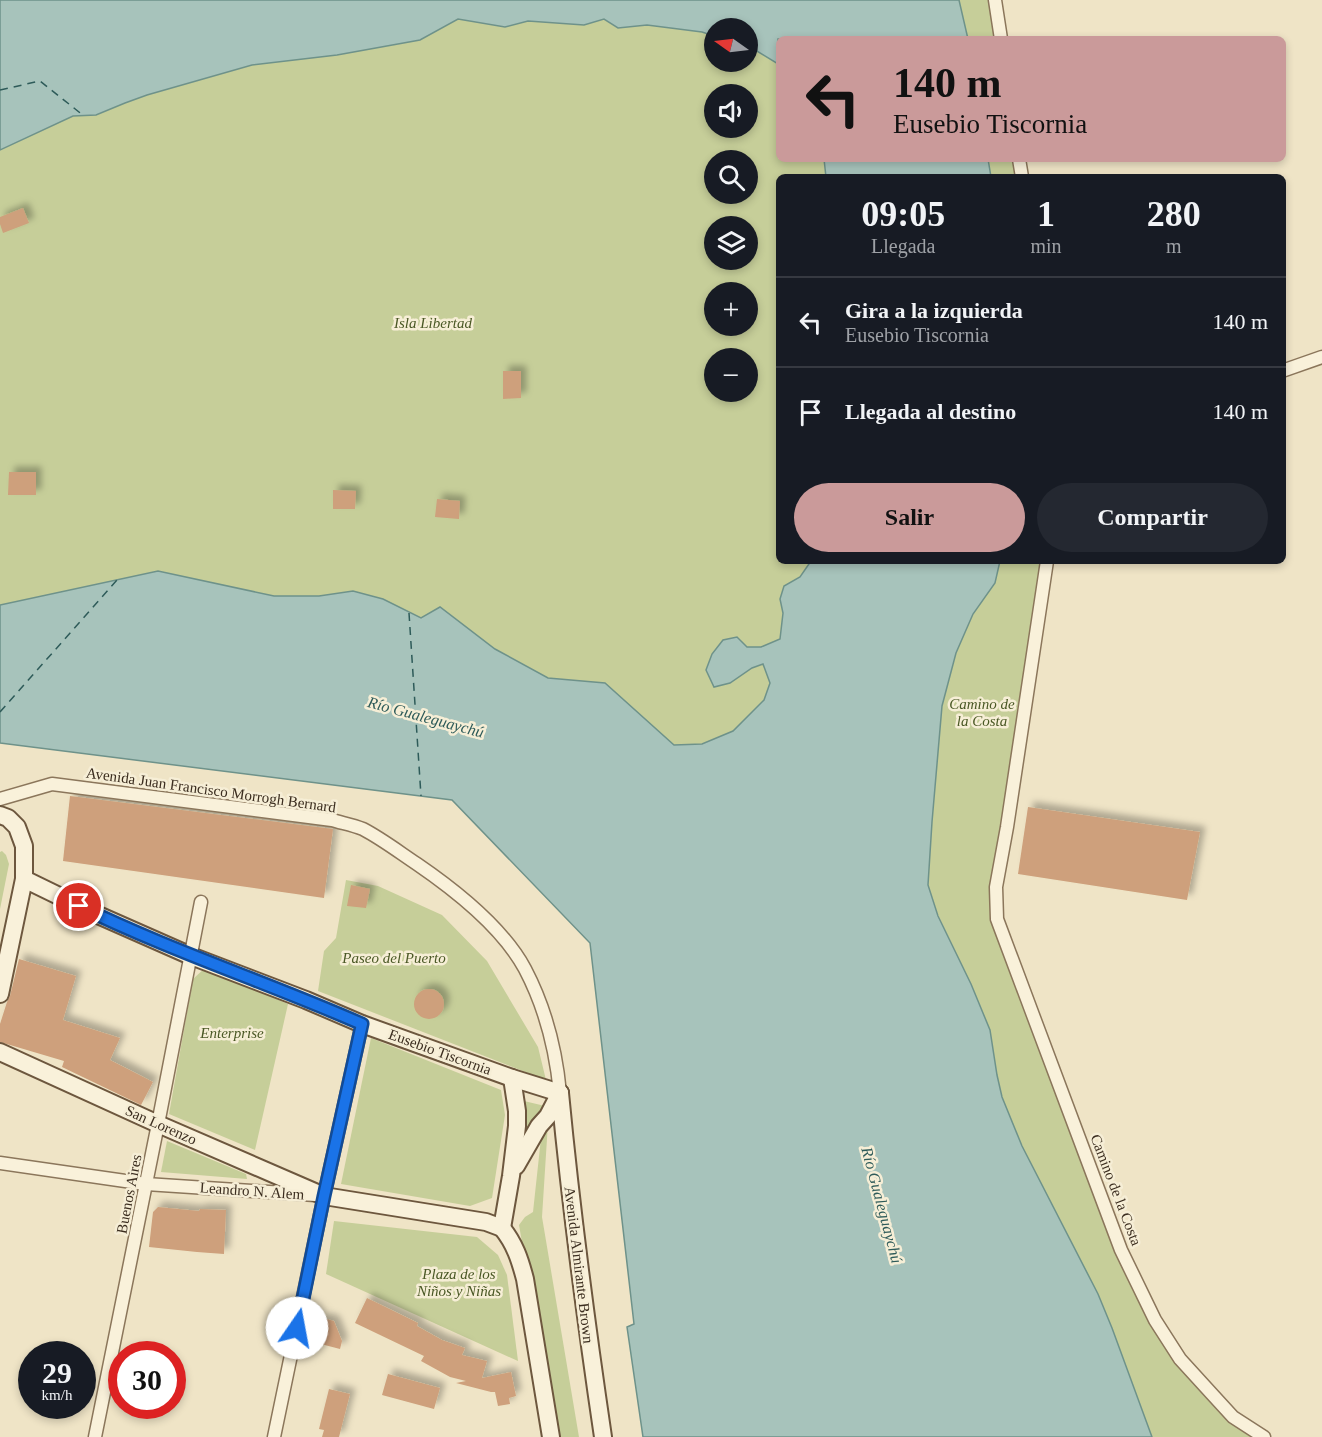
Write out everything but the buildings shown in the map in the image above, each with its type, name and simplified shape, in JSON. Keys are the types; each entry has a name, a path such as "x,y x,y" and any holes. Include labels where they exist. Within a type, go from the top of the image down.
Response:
{"main road":[{"path":"0,815 8,818 17,827 24,846 24,879 0,994"},
{"name":"Eusebio Tiscornia","path":"24,879 191,956 306,999 362,1024 513,1078 560,1092"},
{"name":"San Lorenzo","path":"0,1052 158,1125 324,1196"},
{"path":"513,1078 517,1118 511,1176 502,1228 511,1238 525,1279 550,1437"},
{"path":"511,1176 538,1126 548,1116 560,1092"},
{"name":"Avenida Almirante Brown","path":"560,1092 568,1178 603,1437"},
{"name":"Leandro N. Alem","path":"324,1196 486,1222 502,1228"}],"street":[{"path":"995,0 1001,36"},
{"path":"1286,370 1322,357"},
{"name":"Camino de la Costa","path":"1047,564 996,887 997,919 1121,1250 1155,1320 1180,1359 1233,1417 1264,1437"},
{"name":"Avenida Juan Francisco Morrogh Bernard","path":"0,799 52,784 332,820 363,830 386,843 463,899 506,941 525,967 540,1000 551,1037 560,1092"},
{"name":"Buenos Aires","path":"95,1437 201,902"},
{"path":"274,1437 362,1024"},
{"name":"Leandro N. Alem","path":"0,1163 146,1184 324,1196"}],"green space":[{"path":"959,0 995,0 1001,36 967,36"},
{"name":"Isla Libertad","path":"458,19 505,27 528,21 584,25 604,19 618,28 647,25 702,32 704,33 704,72 758,72 758,51 776,63 776,162 824,162 826,174 776,174 776,564 809,564 800,577 784,586 780,599 783,613 780,639 761,647 747,647 730,683 752,668 764,664 770,683 764,700 733,731 702,744 674,745 605,683 548,678 495,649 440,607 421,618 383,599 353,591 319,596 274,596 158,571 0,605 0,150 73,116 96,115 147,95 252,65 420,40"},
{"path":"988,162 1020,162 1022,174 990,174"},
{"name":"Camino de la Costa","path":"999,564 1047,564 997,919 1115,1231 1155,1320 1211,1393 1264,1437 1152,1437 1098,1294 1022,1146 1002,1097 990,1030 938,915 928,885 942,706 956,653 973,614 995,583"},
{"path":"2,851 9,864 0,909 0,852"},
{"name":"Paseo del Puerto","path":"346,880 378,886 442,915 487,961 538,1047 546,1080 318,991 324,951 336,938"},
{"name":"Enterprise","path":"205,968 288,1004 255,1150 169,1114 193,979"},
{"path":"371,1038 501,1090 505,1115 492,1198 470,1206 341,1184"},
{"path":"524,1101 545,1106 535,1117 525,1136 521,1111"},
{"path":"548,1123 542,1217 579,1437 556,1437 519,1225 533,1212 541,1138"},
{"path":"167,1141 246,1174 247,1179 161,1172"},
{"name":"Plaza de los Niños y Niñas","path":"334,1221 477,1237 498,1255 507,1275 518,1361 326,1274"}],"water":[{"path":"0,0 959,0 967,36 776,36 776,63 758,52 758,18 704,18 704,33 647,25 618,28 604,19 584,25 528,21 505,27 458,19 420,40 337,55 252,65 147,95 96,115 73,116 0,150"},
{"path":"824,162 988,162 990,174 826,174"},
{"name":"Río Gualeguaychú","path":"809,564 999,564 995,583 973,614 956,653 942,706 928,885 938,916 971,984 990,1030 1002,1097 1022,1146 1098,1294 1152,1437 643,1437 627,1327 634,1324 590,943 452,800 0,743 0,605 158,571 274,596 319,596 353,591 383,599 421,618 440,607 495,649 548,678 605,683 674,745 702,744 733,731 764,700 770,683 763,664 752,668 730,683 714,687 706,670 712,654 723,640 737,637 747,647 761,647 780,639 783,613 780,599 784,586 800,577"}],"ferry route":[{"path":"0,90 40,81 84,116"},
{"path":"0,712 117,580"},
{"path":"409,613 421,796"}],"route":[{"path":"79,906 191,956 306,999 362,1024 297,1328"}]}
